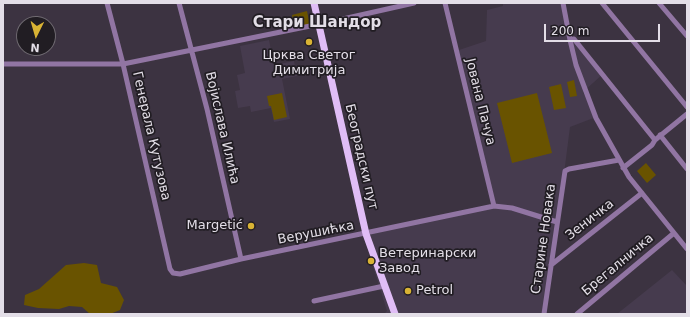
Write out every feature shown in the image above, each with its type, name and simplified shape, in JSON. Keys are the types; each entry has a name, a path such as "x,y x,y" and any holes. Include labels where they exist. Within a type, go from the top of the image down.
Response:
{"main road":[{"name":"Београдски пут","path":"314,3 366,234 395,314"}],"street":[{"name":"Генерала Кутузова","path":"107,3 123,64 170,269 173,273"},
{"name":"Војислава Илића","path":"179,3 192,50 241,259"},
{"path":"3,64 123,64 414,3"},
{"name":"Јована Пачуа","path":"445,3 494,206"},
{"path":"563,3 576,65 596,118 623,168 687,249"},
{"path":"602,3 687,106"},
{"path":"659,3 687,36"},
{"path":"570,40 574,39 655,140"},
{"path":"623,168 652,145 660,135 687,114"},
{"path":"660,135 687,169"},
{"name":"Старине Новака","path":"544,314 565,172 569,168 619,160"},
{"name":"Зеничка","path":"551,264 642,193"},
{"name":"Верушићка","path":"173,273 180,274 241,259 494,206 512,208 557,222"},
{"name":"Брегалничка","path":"577,314 674,233"},
{"path":"314,300 384,286"}],"shaded area":[{"path":"503,3 564,3 567,29 604,73 583,92 596,117 570,127 546,314 384,314 387,311 363,234 494,206 456,51 486,41 487,10 503,6"},
{"path":"307,11 310,25 295,28 292,15"},
{"path":"269,40 274,65 294,61 297,76 282,79 290,119 274,122 271,108 251,112 250,106 238,108 235,91 240,90 237,75 245,73 240,46"},
{"path":"574,80 577,96 570,97 567,82"},
{"path":"561,84 566,108 554,110 549,87"},
{"path":"282,93 287,117 274,120 267,96"},
{"path":"537,93 552,153 512,163 497,103"},
{"path":"646,163 656,175 647,183 637,171"},
{"path":"84,263 97,265 101,283 117,287 124,300 120,310 110,314 90,314 82,307 69,306 59,309 38,308 24,305 25,295 39,289 66,265"},
{"path":"672,270 687,286 687,314 617,314"}],"place":[{"name":"Црква Светог Димитрија","path":"309,42"},
{"name":"Margetić","path":"251,226"},
{"name":"Ветеринарски Завод","path":"371,261"},
{"name":"Petrol","path":"408,291"}],"district":[{"name":"Стари Шандор","path":"317,23"}]}
